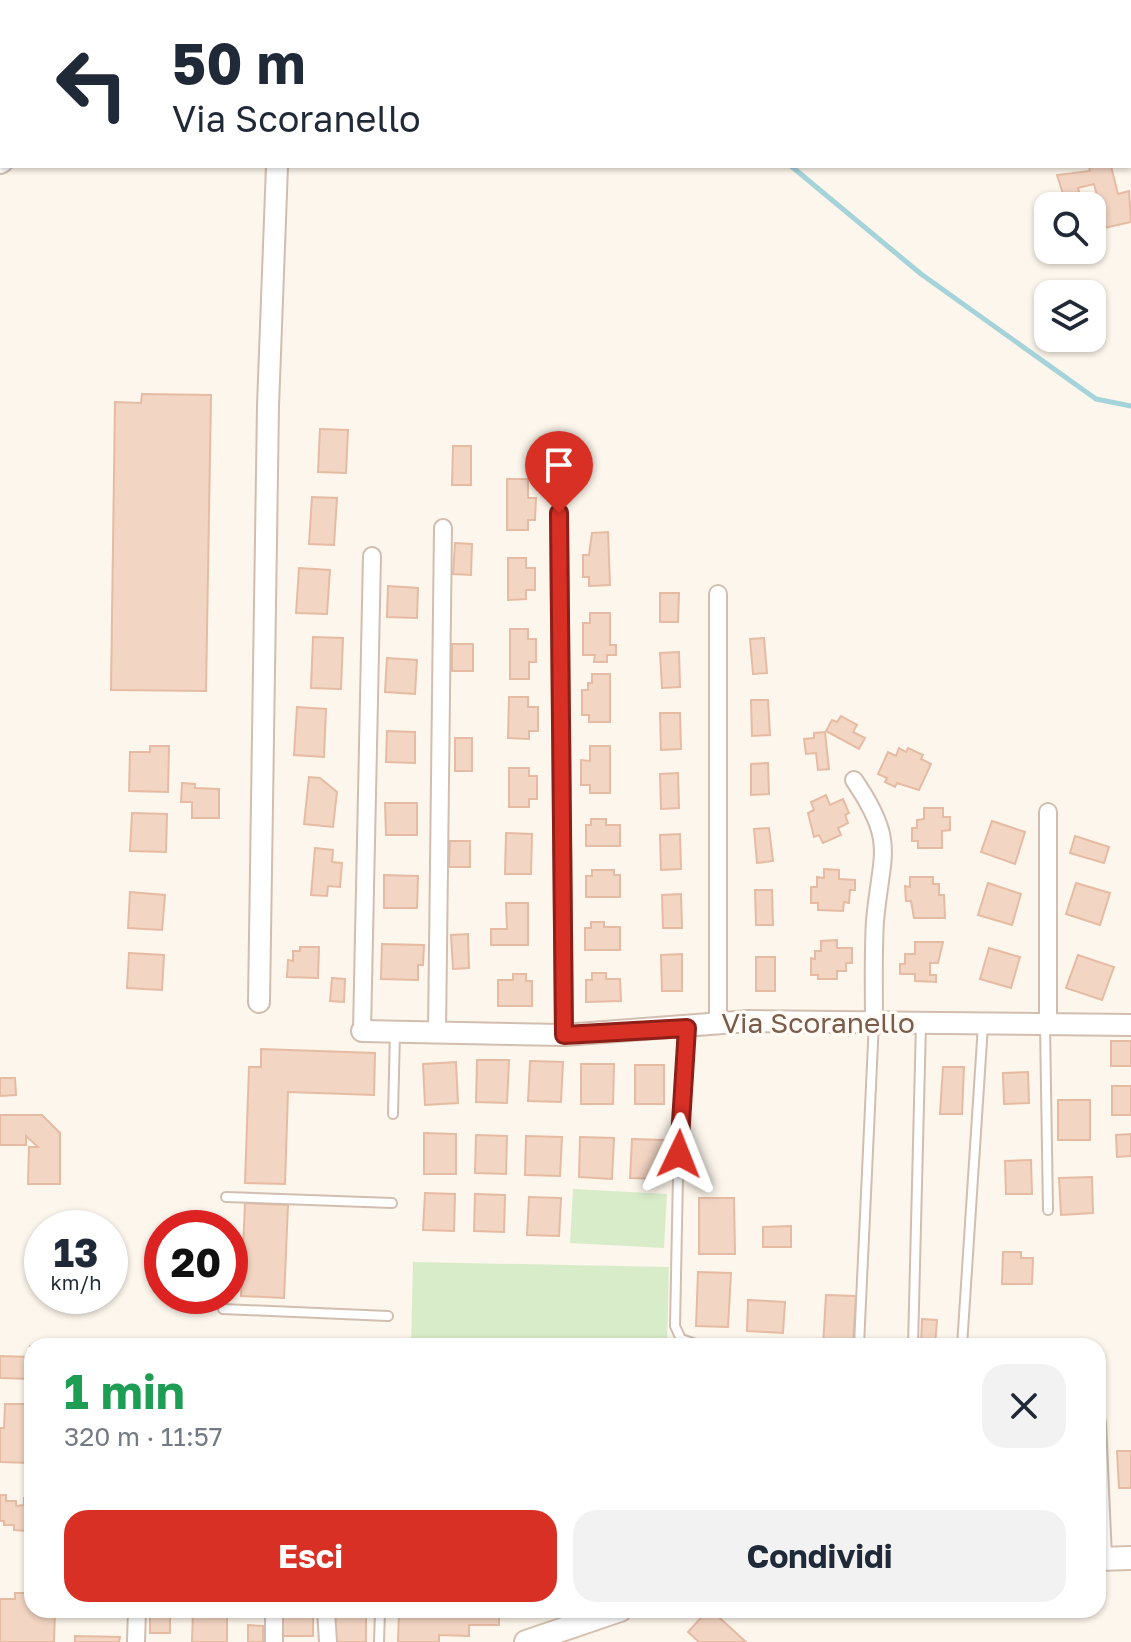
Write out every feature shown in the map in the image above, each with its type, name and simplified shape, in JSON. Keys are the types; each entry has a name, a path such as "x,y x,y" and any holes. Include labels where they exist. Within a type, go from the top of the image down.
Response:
{"main road":[{"path":"1106,1559 1131,1558"},
{"path":"526,1642 596,1618"}],"street":[{"path":"259,1002 268,406 277,168"},
{"path":"559,513 564,1035"},
{"path":"437,1033 443,528"},
{"path":"362,1031 372,556"},
{"path":"718,594 718,1023"},
{"path":"854,780 877,818 885,853 876,917 874,1021"},
{"path":"1046,1025 1048,812"},
{"name":"Via Scoranello","path":"362,1031 564,1035 687,1028 718,1023 874,1021 1131,1025"},
{"path":"136,1642 137,1618"},
{"path":"274,1618 274,1642"},
{"path":"326,1618 328,1642"}],"lane":[{"path":"859,1338 874,1021"},
{"path":"913,1338 921,1022"},
{"path":"963,1338 983,1025"},
{"path":"1046,1025 1048,1210"},
{"path":"681,1338 675,1326 679,1125 687,1028"},
{"path":"393,1114 395,1032"},
{"path":"226,1197 392,1203"},
{"path":"248,1310 388,1316"},
{"path":"379,1642 380,1618"}],"green space":[{"path":"573,1189 667,1194 664,1248 570,1243"},
{"path":"413,1262 669,1267 667,1338 411,1338"}],"building":[{"path":"1089,168 1112,168 1118,194 1129,191 1131,222 1106,228 1106,192 1096,192 1094,184 1078,188 1079,192 1062,192 1057,175 1090,171"},
{"path":"142,394 211,395 206,691 111,690 115,402 141,403"},
{"path":"320,429 348,430 346,473 318,472"},
{"path":"453,446 471,446 471,485 452,485"},
{"path":"507,479 528,479 528,498 536,498 535,520 528,520 528,530 507,530"},
{"path":"312,497 337,498 334,545 309,544"},
{"path":"608,532 610,585 589,586 589,577 583,577 583,555 589,555 592,533"},
{"path":"455,543 472,544 471,575 453,574"},
{"path":"508,558 526,558 526,568 535,568 535,590 526,590 526,599 508,600"},
{"path":"299,568 330,570 327,614 296,613"},
{"path":"388,586 418,588 417,618 387,617"},
{"path":"660,593 679,593 678,622 660,622"},
{"path":"590,613 610,613 610,645 616,645 616,655 607,655 607,662 594,662 595,655 583,655 583,623 590,623"},
{"path":"510,629 528,629 528,639 536,639 536,662 529,662 529,679 510,679"},
{"path":"313,637 343,638 341,689 311,688"},
{"path":"764,638 767,673 753,674 750,639"},
{"path":"452,644 473,644 473,671 452,671"},
{"path":"679,652 680,687 662,688 660,653"},
{"path":"387,658 417,660 415,694 385,692"},
{"path":"592,674 610,674 610,722 589,722 589,715 582,715 582,690 588,690"},
{"path":"509,697 528,697 528,707 538,707 538,731 529,731 529,739 508,738"},
{"path":"751,700 768,700 770,735 752,736"},
{"path":"297,707 326,709 324,757 294,755"},
{"path":"660,713 680,713 681,749 661,750"},
{"path":"841,716 857,725 853,732 865,738 859,749 826,731 832,720 837,722"},
{"path":"387,731 415,732 415,763 386,762"},
{"path":"825,732 829,769 818,770 816,753 806,754 804,739 814,738 814,733"},
{"path":"455,738 472,738 472,771 455,771"},
{"path":"150,746 169,746 168,792 129,791 130,752 150,752"},
{"path":"590,746 610,746 610,793 590,793 590,785 581,785 581,760 590,761"},
{"path":"899,748 906,752 908,748 923,755 921,759 931,764 919,790 897,783 895,787 878,774 888,752 896,756"},
{"path":"768,763 769,794 751,795 751,764"},
{"path":"509,768 529,768 529,776 537,776 537,799 529,799 529,807 509,807"},
{"path":"678,773 679,808 661,809 660,774"},
{"path":"309,777 320,778 337,792 333,827 304,824"},
{"path":"182,783 195,784 195,788 219,789 219,818 192,818 192,802 181,802"},
{"path":"826,795 830,805 843,799 849,813 845,815 848,823 838,828 841,835 823,843 819,835 814,837 808,813 814,810 811,802"},
{"path":"385,803 417,803 417,835 386,835"},
{"path":"924,808 943,808 943,817 950,817 950,830 942,831 942,848 918,848 918,841 912,841 912,828 917,828 917,820 924,819"},
{"path":"132,813 167,814 166,852 130,851"},
{"path":"591,819 606,819 606,825 620,825 620,846 586,846 586,825 591,825"},
{"path":"992,821 1025,832 1015,864 981,852"},
{"path":"769,828 773,861 757,863 754,829"},
{"path":"506,833 532,834 531,874 505,874"},
{"path":"680,834 681,869 661,870 660,835"},
{"path":"1075,836 1109,847 1104,863 1070,853"},
{"path":"450,841 470,841 470,867 449,867"},
{"path":"315,848 333,850 332,862 342,863 340,887 328,886 327,896 311,895"},
{"path":"824,869 839,870 839,879 855,880 855,890 850,890 849,903 844,902 843,911 818,910 818,903 811,903 811,887 817,887 817,877 824,878"},
{"path":"592,870 614,870 614,875 620,875 620,897 586,897 586,876 592,876"},
{"path":"384,875 418,876 417,908 384,908"},
{"path":"910,877 933,877 933,884 939,884 939,895 944,895 945,918 914,918 911,901 906,901 905,886 910,887"},
{"path":"988,883 1021,894 1012,925 978,915"},
{"path":"1076,883 1110,893 1100,925 1066,914"},
{"path":"755,890 772,890 773,925 756,925"},
{"path":"130,892 165,895 162,930 128,928"},
{"path":"681,894 682,928 663,928 662,895"},
{"path":"506,903 528,903 528,945 491,945 491,929 507,929"},
{"path":"591,922 604,922 604,927 620,927 620,950 585,950 585,928 591,928"},
{"path":"468,934 469,968 453,969 451,935"},
{"path":"837,940 837,948 852,948 852,963 846,963 846,971 837,971 837,979 818,979 818,975 811,975 811,958 815,959 815,951 821,951 821,941"},
{"path":"915,942 943,942 938,963 930,963 930,975 936,975 936,982 915,981 915,974 900,974 900,964 905,964 905,954 915,954"},
{"path":"382,944 424,945 423,965 418,965 418,980 381,979"},
{"path":"300,947 319,947 318,978 287,977 288,960 293,961 293,951 300,951"},
{"path":"989,948 1020,957 1011,988 980,979"},
{"path":"129,953 164,955 162,990 127,988"},
{"path":"682,954 682,991 662,991 661,955"},
{"path":"1078,955 1114,967 1102,1000 1066,988"},
{"path":"756,957 775,957 775,991 756,991"},
{"path":"592,973 606,973 606,979 620,979 621,1001 586,1002 586,980 592,980"},
{"path":"513,974 526,974 526,981 532,981 532,1006 498,1006 498,980 513,980"},
{"path":"332,978 345,979 344,1002 330,1001"},
{"path":"1111,1041 1131,1041 1131,1066 1111,1066"},
{"path":"261,1049 375,1053 374,1095 288,1092 285,1184 245,1183 249,1067 261,1067"},
{"path":"477,1060 509,1060 507,1103 476,1102"},
{"path":"530,1061 563,1062 561,1102 528,1101"},
{"path":"456,1062 458,1103 425,1105 423,1064"},
{"path":"581,1064 614,1064 613,1104 581,1104"},
{"path":"635,1065 664,1065 664,1104 635,1104"},
{"path":"943,1067 964,1067 962,1114 940,1114"},
{"path":"1028,1072 1029,1103 1004,1104 1003,1073"},
{"path":"0,1078 15,1078 16,1095 0,1096"},
{"path":"1112,1086 1131,1086 1131,1115 1112,1115"},
{"path":"1058,1100 1090,1100 1090,1140 1058,1140"},
{"path":"0,1115 42,1115 60,1133 60,1184 28,1184 29,1147 38,1147 26,1136 26,1145 0,1145"},
{"path":"424,1133 456,1134 456,1174 424,1174"},
{"path":"1131,1134 1131,1156 1117,1157 1116,1135"},
{"path":"476,1135 507,1136 506,1174 475,1173"},
{"path":"526,1136 562,1137 560,1176 525,1175"},
{"path":"580,1137 614,1138 612,1179 579,1177"},
{"path":"632,1139 665,1140 663,1179 630,1178"},
{"path":"1031,1160 1032,1194 1006,1194 1005,1161"},
{"path":"1092,1177 1093,1213 1061,1215 1059,1178"},
{"path":"425,1193 455,1194 454,1231 423,1230"},
{"path":"475,1194 505,1195 504,1232 474,1231"},
{"path":"529,1197 561,1198 559,1236 527,1235"},
{"path":"699,1198 734,1198 735,1254 699,1254"},
{"path":"245,1203 288,1205 284,1298 248,1296 248,1210 245,1210"},
{"path":"791,1226 791,1247 763,1247 763,1227"},
{"path":"1003,1252 1021,1252 1021,1258 1033,1258 1032,1284 1002,1284"},
{"path":"698,1272 731,1273 728,1327 696,1326"},
{"path":"826,1295 856,1296 853,1338 823,1338"},
{"path":"748,1300 785,1302 783,1333 747,1331"},
{"path":"922,1319 937,1320 936,1338 921,1338"},
{"path":"0,1356 24,1357 24,1379 0,1378"},
{"path":"5,1404 24,1404 24,1463 0,1462 0,1428 4,1428"},
{"path":"1117,1451 1131,1451 1131,1488 1119,1488"},
{"path":"0,1495 6,1495 6,1501 16,1501 16,1506 24,1505 24,1531 14,1530 14,1525 4,1525 4,1521 0,1521"},
{"path":"15,1593 24,1593 24,1618 55,1618 54,1642 0,1642 0,1599 15,1599"},
{"path":"150,1618 170,1618 170,1633 150,1633"},
{"path":"193,1618 227,1618 227,1642 192,1642"},
{"path":"283,1618 313,1618 313,1636 283,1636"},
{"path":"333,1618 366,1618 366,1642 334,1642"},
{"path":"399,1618 499,1618 499,1625 469,1625 469,1636 439,1635 439,1642 398,1642"},
{"path":"701,1618 720,1618 746,1642 699,1642 688,1632"},
{"path":"248,1625 263,1626 263,1642 248,1642"},
{"path":"75,1636 120,1637 119,1642 75,1642"}],"waterway":[{"path":"793,168 921,274 1096,399 1131,406"}],"route":[{"path":"559,513 564,1035 687,1028 679,1154"}]}
